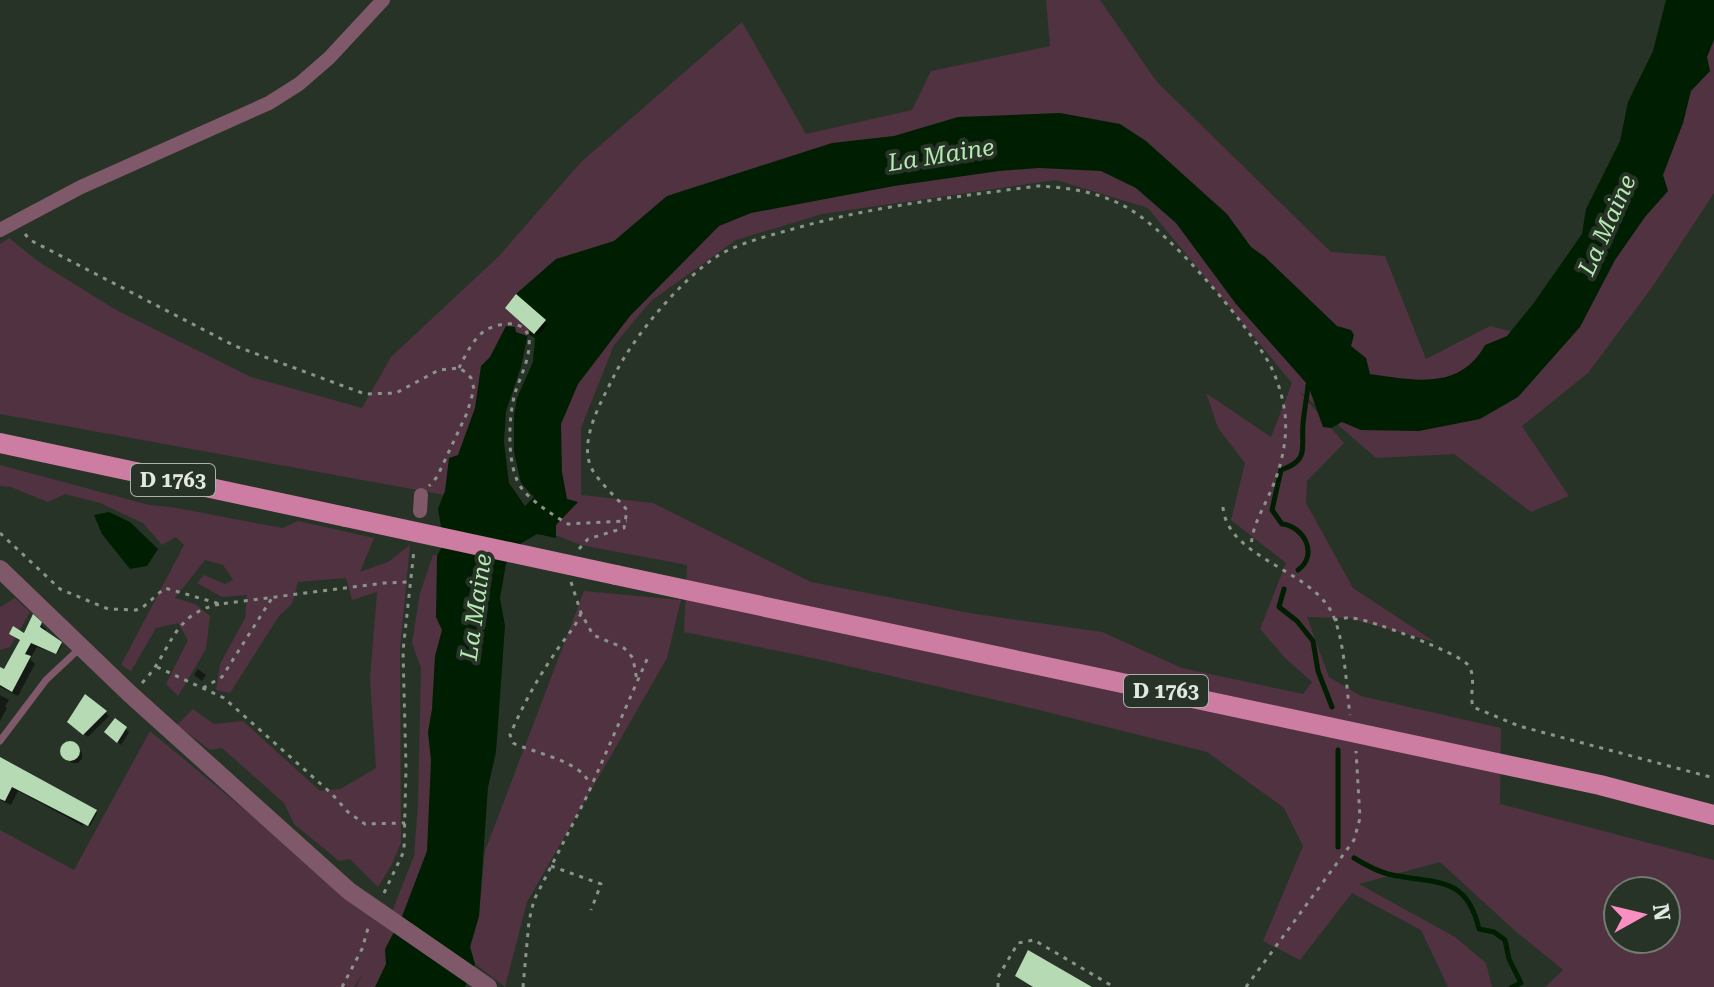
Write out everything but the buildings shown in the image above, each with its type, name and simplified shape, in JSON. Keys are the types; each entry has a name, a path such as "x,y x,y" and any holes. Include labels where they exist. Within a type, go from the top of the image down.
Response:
{"main road":[{"name":"D 1763","path":"0,443 1584,781 1714,815"}],"street":[{"path":"0,230 81,187 279,97 329,58 383,0"},
{"path":"420,511 421,495"},
{"path":"0,569 130,694 349,891 388,921 482,982"}],"lane":[{"path":"0,741 46,680 82,647"}],"path":[{"path":"573,555 588,539 624,528 627,521 627,510 592,472 587,443 594,418 620,364 647,324 705,265 754,239 863,211 1038,186 1055,186 1103,197 1131,210 1155,229 1223,303 1269,364 1285,414 1285,438 1268,498 1252,531 1251,548"},
{"path":"16,221 30,240 235,346 365,394 396,393 439,370 459,368 471,378 474,389 467,413 437,477 421,495"},
{"path":"459,368 466,353 483,332 501,324 516,324 525,331 529,339 524,370 512,403 510,423 512,461 522,489 568,524 627,521"},
{"path":"1223,507 1224,523 1251,548 1318,594 1331,612 1350,715"},
{"path":"0,533 60,589 108,609 136,610 165,588 220,604"},
{"path":"572,569 571,584 593,635 624,648 633,658 637,681"},
{"path":"130,694 157,667 170,638 188,617 206,607 410,582 403,651 404,851 384,892"},
{"path":"203,688 222,677 272,598"},
{"path":"581,613 576,626 566,636 528,694 510,735 513,743 573,765 587,776 590,785"},
{"path":"1334,620 1353,618 1435,645 1467,662 1473,673 1470,698 1473,707 1519,726 1714,778"},
{"path":"523,987 534,900 648,657"},
{"path":"157,667 224,698 365,824 405,823"},
{"path":"1246,987 1354,840 1360,809 1356,750"},
{"path":"551,866 601,884 591,910"},
{"path":"342,987 362,949 373,909"},
{"path":"998,987 998,977 1018,943 1034,940 1114,987"}],"shaded area":[{"path":"1046,0 1100,0 1157,82 1331,252 1385,256 1426,359 1490,326 1555,343 1714,34 1714,193 1653,286 1588,373 1522,426 1569,496 1531,512 1454,454 1376,458 1298,390 1344,443 1307,481 1306,503 1353,588 1435,642 1349,618 1307,617 1329,677 1361,696 1501,728 1500,804 1714,860 1714,987 1545,987 1563,970 1440,862 1359,884 1455,937 1486,963 1492,987 1448,987 1421,930 1352,893 1300,960 1263,941 1303,846 1284,808 1207,752 813,658 684,632 687,565 581,545 461,498 0,414 0,244 9,238 39,262 116,310 251,377 362,408 391,357 499,256 581,162 742,22 806,134 912,110 931,71 1050,46","holes":["1056,180 1148,208 1292,383 1271,437 1206,393 1218,428 1245,463 1231,520 1286,563 1260,629 1285,658 1312,682 1303,694 1182,668 1102,632 975,614 811,582 653,503 581,495 581,428 614,345 651,301 736,240 822,214"]},
{"path":"0,465 149,505 282,528 298,521 374,538 360,572 388,562 410,545 400,650 401,843 378,887 350,859 339,861 294,824 284,803 222,748 210,750 177,725 193,709 214,724 243,721 320,791 340,789 376,768 370,678 377,592 352,600 346,578 298,582 292,604 279,616 230,693 216,690 220,664 245,618 247,595 222,597 197,583 204,575 225,584 233,580 223,565 205,560 175,598 195,604 210,616 206,649 178,696 166,684 188,640 178,623 156,628 131,671 121,665 184,545 176,537 162,545 143,523 100,503 65,494 48,502 11,487 0,486"},
{"path":"433,555 447,556 435,837 385,987 356,987 363,974 354,987 0,987 0,830 74,870 150,731 386,927 414,856 421,668 412,643 420,593"},
{"path":"584,591 681,600 667,658 527,902 505,987 475,964 470,947 479,916 485,851"},
{"path":"15,598 30,612 10,647 0,650 0,607"}],"water":[{"name":"La Maine","path":"1666,0 1714,0 1714,40 1707,57 1710,71 1691,91 1683,123 1663,175 1668,191 1645,217 1615,260 1580,327 1518,397 1480,419 1419,431 1361,430 1342,422 1331,428 1323,427 1308,385 1236,304 1176,223 1136,188 1101,171 1039,168 894,186 751,213 719,226 630,316 578,384 561,424 562,472 567,499 578,502 556,525 556,538 537,534 520,544 506,564 500,598 505,626 496,752 488,787 479,916 470,947 475,964 465,987 375,987 386,964 385,949 401,919 427,851 431,761 428,732 435,656 442,630 436,617 437,556 444,543 438,509 445,491 449,458 458,455 475,408 481,366 490,357 506,326 515,327 516,332 527,336 530,331 534,334 546,320 516,294 556,259 614,241 667,196 832,143 894,136 958,117 1060,113 1120,124 1146,141 1227,214 1251,247 1337,326 1351,330 1354,335 1351,346 1366,358 1370,374 1419,380 1449,376 1475,360 1485,345 1507,336 1582,234 1586,209 1620,141 1628,102 1653,51"},
{"path":"109,512 130,522 158,549 147,566 130,569 102,534 94,515"}],"pier":[{"path":"528,334 535,338 533,362 517,398 514,416 514,452 521,483 534,497 525,506 509,483 504,442 506,411"}],"waterway":[{"path":"1298,570 1307,557 1306,542 1297,530 1282,524 1272,510 1281,470 1296,462 1302,452 1308,385 1312,381"},
{"path":"1284,589 1279,607 1297,621 1313,641 1318,671 1332,707"},
{"path":"1338,750 1338,847"},
{"path":"1354,858 1384,873 1434,881 1457,890 1466,898 1479,929 1494,932 1505,940 1509,959 1521,983 1512,987"}]}
